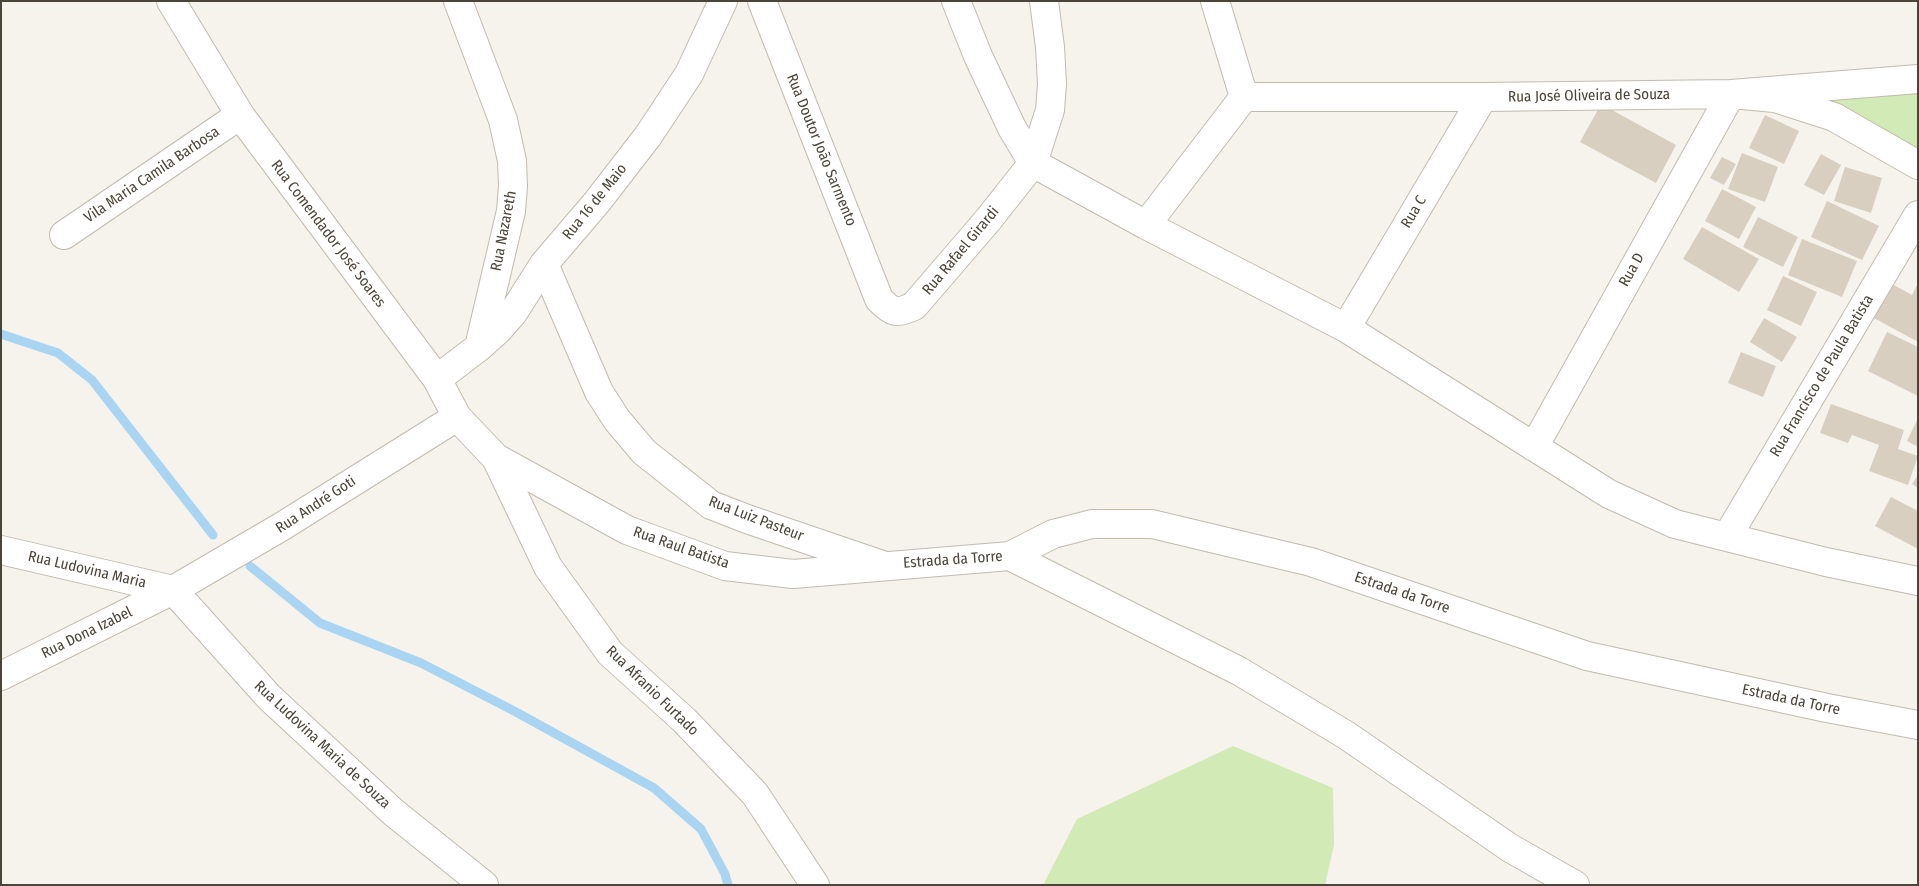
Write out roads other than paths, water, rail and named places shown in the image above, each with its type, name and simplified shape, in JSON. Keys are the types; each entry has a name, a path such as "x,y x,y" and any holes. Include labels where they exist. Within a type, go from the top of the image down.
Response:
{"street":[{"name":"Rua Comendador José Soares","path":"172,1 240,115 437,379 457,417 496,458"},
{"name":"Rua Nazareth","path":"458,1 503,120 512,161 511,211 479,347"},
{"name":"Rua 16 de Maio","path":"437,379 498,330 513,312 544,264 597,202 648,136 689,74 723,1"},
{"name":"Rua Doutor João Sarmento","path":"762,1 879,299"},
{"path":"956,1 990,83 1012,128 1032,162 1146,225 1346,328 1609,494 1675,524 1826,562 1918,581"},
{"path":"1032,162 1050,110 1052,84 1050,47 1044,1"},
{"path":"1146,225 1244,97 1215,1"},
{"path":"1730,94 1918,79"},
{"name":"Rua José Oliveira de Souza","path":"1244,97 1730,94 1775,98 1834,117 1918,165"},
{"name":"Rua D","path":"1534,447 1730,94"},
{"name":"Rua C","path":"1346,328 1483,97"},
{"name":"Vila Maria Camila Barbosa","path":"64,235 240,115"},
{"name":"Rua Rafael Girardi","path":"879,299 889,309 895,311 902,312 914,306 988,220 1032,162"},
{"name":"Rua Francisco de Paula Batista","path":"1726,538 1918,215"},
{"name":"Rua Luiz Pasteur","path":"544,264 599,392 617,420 644,452 711,505 885,566"},
{"name":"Rua André Goti","path":"173,590 281,527 457,417"},
{"name":"Rua Raul Batista","path":"496,458 627,530 725,566 794,574 885,566"},
{"name":"Rua Afranio Furtado","path":"496,458 548,567 610,653 684,720 755,794 815,885"},
{"name":"Estrada da Torre","path":"885,566 1010,556 1053,534 1092,524 1152,524 1311,562 1587,656 1828,708 1918,724"},
{"name":"Rua Ludovina Maria","path":"1,550 173,590"},
{"path":"1010,556 1238,671 1346,735 1510,848 1575,885"},
{"name":"Rua Dona Izabel","path":"1,676 173,590"},
{"name":"Rua Ludovina Maria de Souza","path":"173,590 269,698 393,812 484,885"}],"waterway":[{"path":"1,334 58,353 92,380 213,535"},
{"path":"250,566 320,623 421,663 516,712 654,788 701,829 725,874 728,885"}]}
